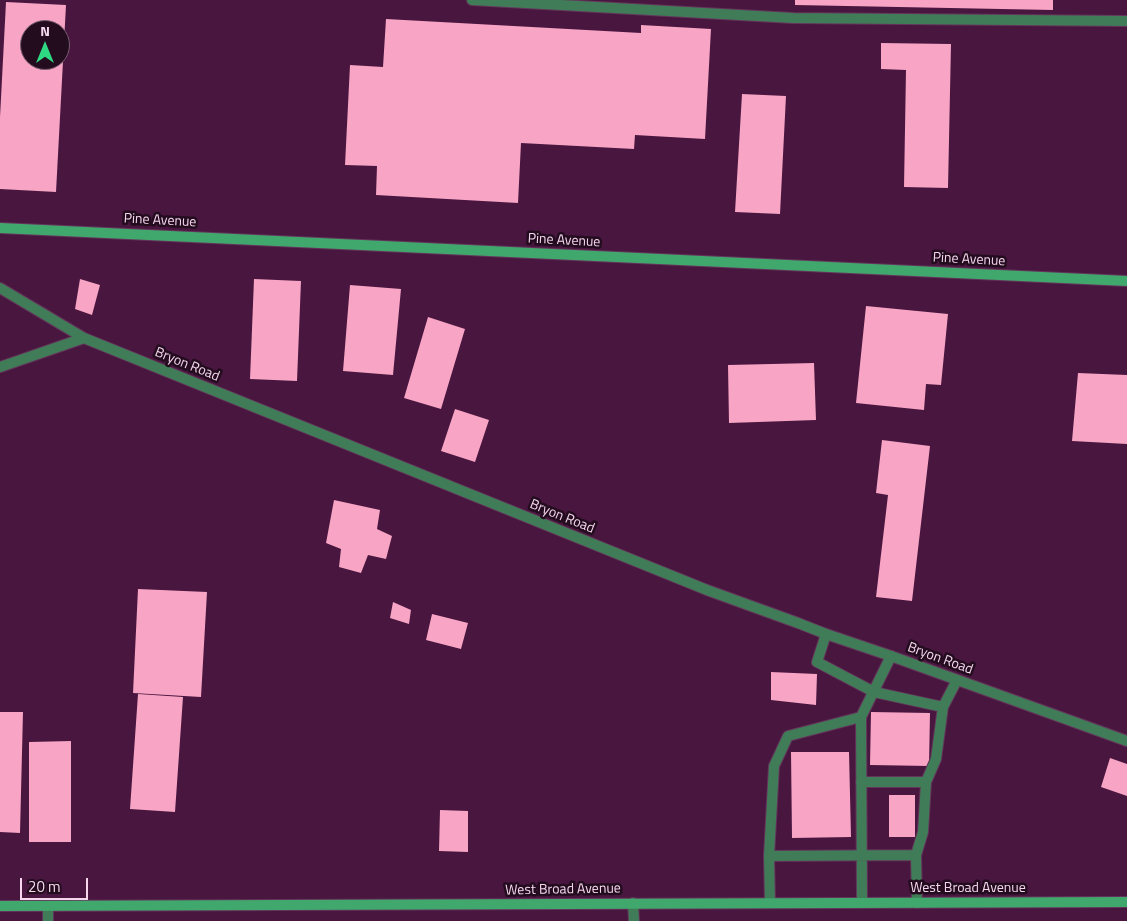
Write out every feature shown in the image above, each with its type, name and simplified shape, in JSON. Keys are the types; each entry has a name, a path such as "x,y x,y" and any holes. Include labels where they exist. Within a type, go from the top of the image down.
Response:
{"main road":[{"name":"Pine Avenue","path":"0,228 1127,281"},
{"name":"West Broad Avenue","path":"0,906 1127,902"}],"street":[{"path":"472,0 793,18 1127,20"},
{"name":"Bryon Road","path":"0,288 84,338 708,590 1127,741"},
{"path":"0,367 84,338"},
{"path":"826,634 817,662 874,692 943,707"},
{"path":"862,903 860,717 891,656"},
{"path":"916,903 916,855 923,832 926,782 936,759 943,707 957,680"},
{"path":"770,903 769,856 774,766 788,736 860,717"},
{"path":"861,782 926,782"},
{"path":"769,856 916,855"},
{"path":"633,903 634,921"},
{"path":"48,906 48,921"}],"building":[{"path":"795,0 1053,0 1053,10 795,5"},
{"path":"6,2 66,5 65,20 20,20 20,70 63,70 56,192 0,189 0,117"},
{"path":"386,19 641,33 641,25 711,29 705,139 635,135 634,149 521,143 518,203 376,195 377,166 345,165 350,65 383,67"},
{"path":"881,43 951,44 948,188 904,187 906,70 881,69"},
{"path":"742,94 786,96 780,214 735,212"},
{"path":"80,279 100,285 92,315 75,309"},
{"path":"254,279 301,281 297,381 250,379"},
{"path":"350,285 401,289 393,375 343,371"},
{"path":"866,306 948,314 941,385 926,384 924,410 856,403"},
{"path":"428,317 465,329 441,409 404,398"},
{"path":"814,363 816,420 729,423 728,365"},
{"path":"1078,373 1127,375 1127,444 1072,441"},
{"path":"455,409 489,420 475,462 441,451"},
{"path":"882,440 930,446 912,601 876,597 888,495 876,493"},
{"path":"334,500 380,510 377,529 392,536 386,559 368,555 361,573 339,567 341,549 326,543"},
{"path":"138,589 207,592 201,697 133,693"},
{"path":"393,602 411,610 409,624 390,618"},
{"path":"432,614 468,623 461,649 426,640"},
{"path":"771,672 817,674 816,705 771,700"},
{"path":"138,694 183,697 175,812 130,809"},
{"path":"0,712 23,712 20,833 0,832"},
{"path":"871,712 930,713 929,766 870,765"},
{"path":"71,741 71,842 29,842 29,742"},
{"path":"791,752 849,752 851,837 792,838"},
{"path":"1110,758 1127,764 1127,796 1101,787"},
{"path":"889,795 915,795 915,837 889,837"},
{"path":"440,810 468,811 468,852 439,851"}]}
